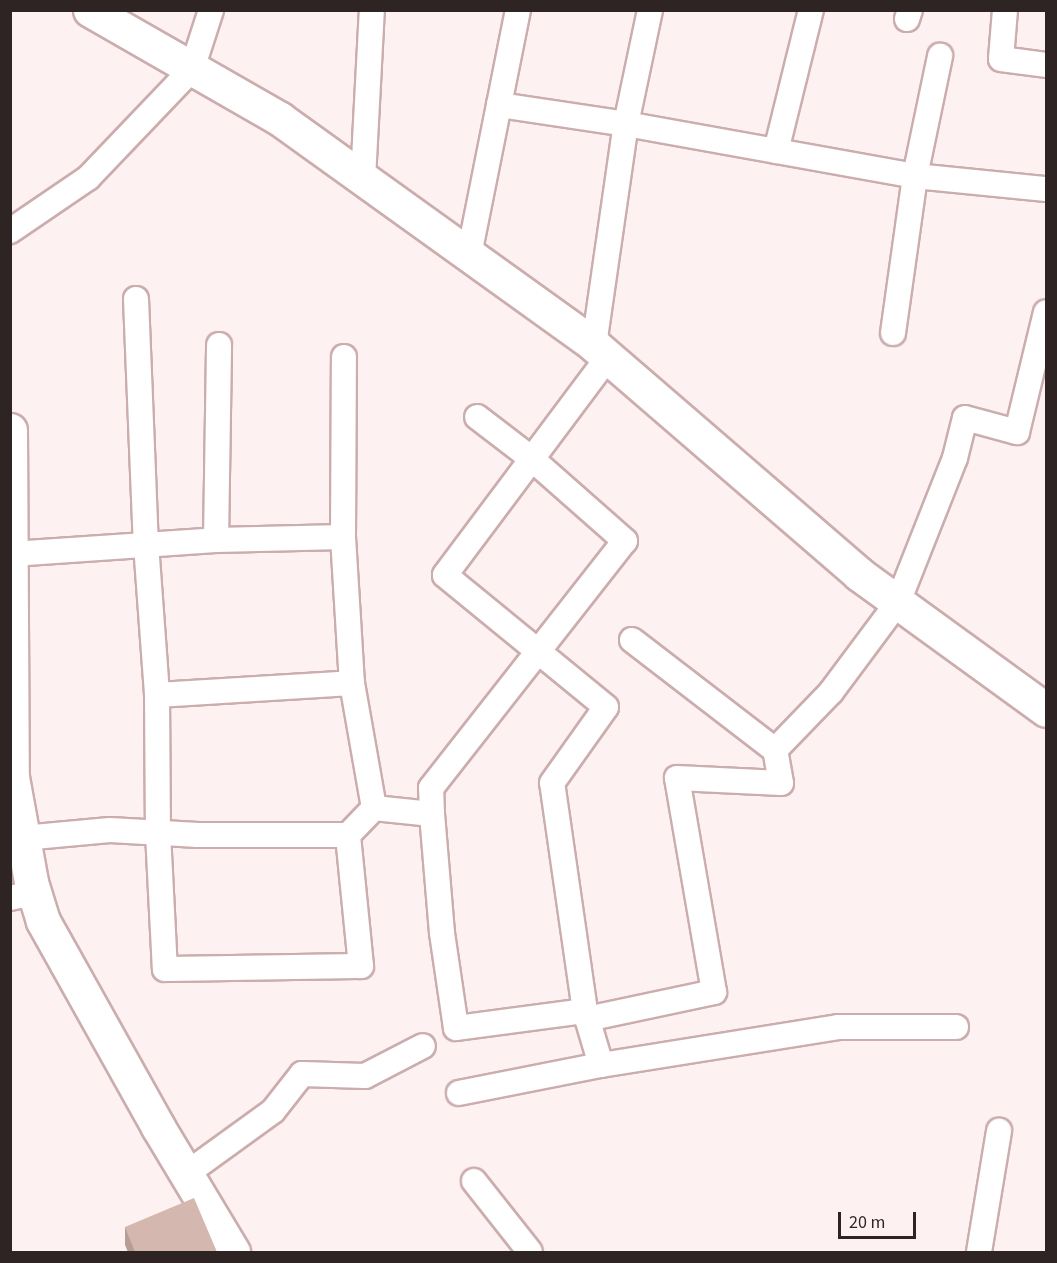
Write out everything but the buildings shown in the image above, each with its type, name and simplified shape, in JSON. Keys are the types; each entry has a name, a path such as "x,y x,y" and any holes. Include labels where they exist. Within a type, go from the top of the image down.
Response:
{"street":[{"path":"90,10 280,119 601,351 859,574 1047,710"},
{"path":"10,231 88,178 192,69 211,10"},
{"path":"363,179 372,10"},
{"path":"469,255 518,10"},
{"path":"601,1065 586,1015 552,783 606,707 537,653 445,575 532,459 601,351 626,124 650,10"},
{"path":"776,151 811,10"},
{"path":"1005,10 1001,59 1047,65"},
{"path":"893,333 915,176 940,56"},
{"path":"499,105 626,124 915,176 1047,189"},
{"path":"136,299 146,544 157,695 158,833 165,969 361,966 348,835"},
{"path":"775,750 831,692 898,602 955,458 964,418 1017,432 1047,312"},
{"path":"216,540 219,345"},
{"path":"344,357 343,537 352,683 374,808"},
{"path":"477,417 532,459 625,541 431,788 442,933 456,1028 586,1015 714,992 677,778 781,783 775,750 632,640"},
{"path":"10,430 12,777 23,838 21,890 44,921 186,1174 233,1252"},
{"path":"12,554 216,540 343,537"},
{"path":"157,695 352,683"},
{"path":"23,838 110,830 158,833 348,835 374,808"},
{"path":"374,808 432,814"},
{"path":"459,1093 601,1065 838,1027 956,1027"},
{"path":"186,1174 273,1111 302,1074 365,1076 423,1046"},
{"path":"979,1252 999,1131"},
{"path":"474,1181 530,1252"}]}
